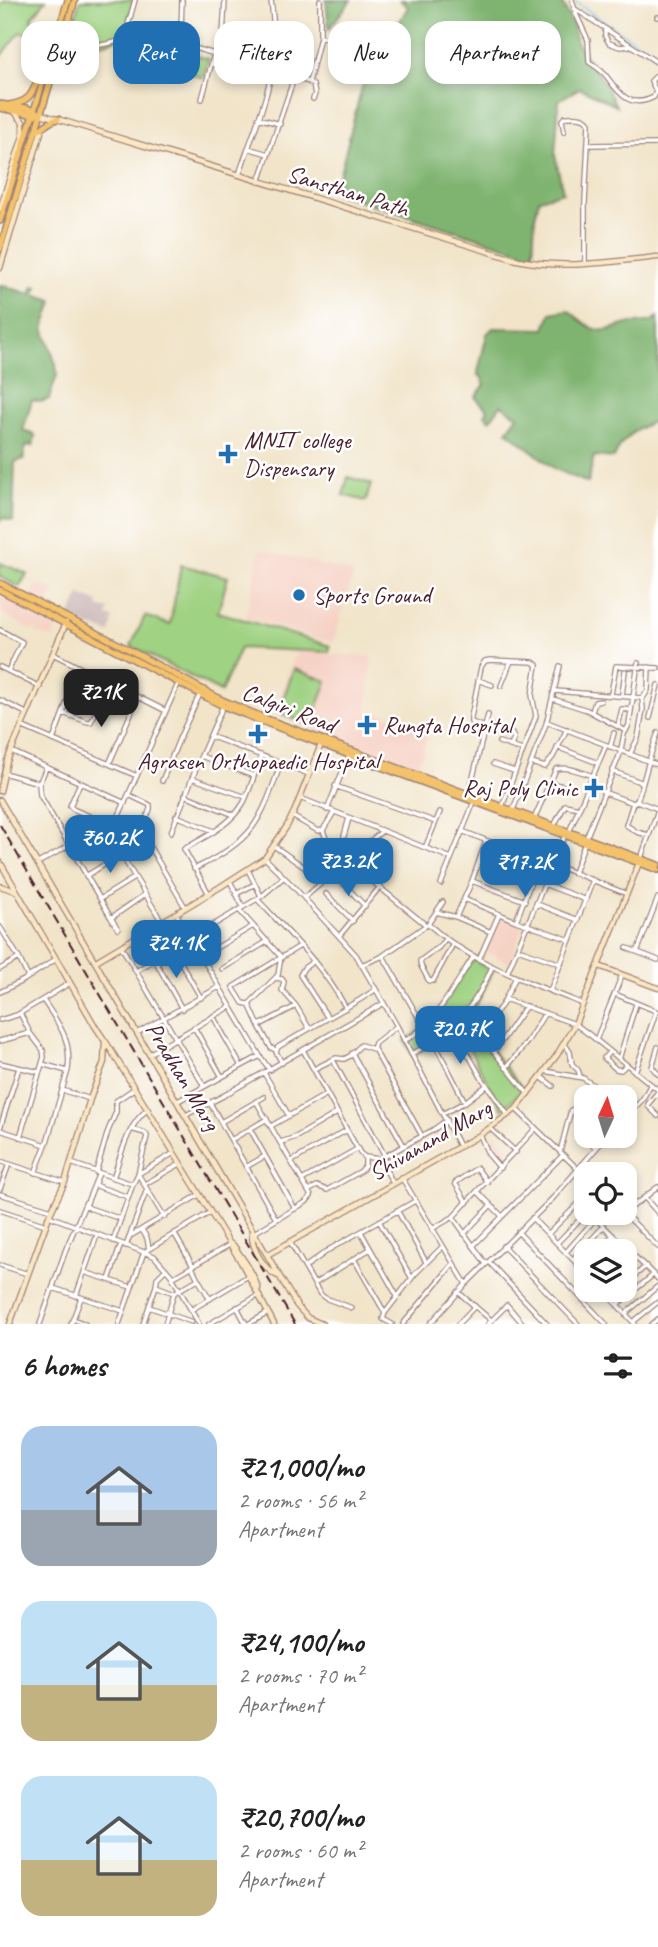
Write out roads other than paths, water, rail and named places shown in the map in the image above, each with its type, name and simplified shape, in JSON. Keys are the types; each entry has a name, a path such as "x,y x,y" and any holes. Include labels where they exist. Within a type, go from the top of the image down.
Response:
{"main road":[{"path":"62,21 68,0"},
{"path":"69,21 75,0"},
{"path":"11,108 33,92 36,84"},
{"path":"2,209 42,84"},
{"path":"0,249 25,176 50,84"},
{"path":"0,106 27,108 41,115"},
{"path":"36,132 49,121 58,118"},
{"path":"0,221 5,191"},
{"name":"Calgiri Road","path":"0,583 67,622 222,700 349,755 502,807 554,826 567,834"},
{"name":"Calgiri Road","path":"0,590 43,609"},
{"name":"Calgiri Road","path":"180,680 223,706 658,867"}],"street":[{"path":"129,21 135,0"},
{"path":"181,21 182,0"},
{"path":"224,21 225,0"},
{"path":"271,0 272,21"},
{"path":"314,62 320,37 320,0"},
{"path":"572,0 588,40 589,62 607,75 610,83 624,97 645,102 654,97 656,91 651,81 658,74"},
{"path":"573,7 578,13 658,64"},
{"path":"605,29 609,43 620,47 631,46"},
{"path":"320,37 328,37"},
{"path":"202,99 214,61"},
{"path":"239,175 267,84"},
{"path":"259,182 292,84"},
{"path":"312,84 313,99"},
{"path":"5,191 24,127 11,108"},
{"name":"Sansthan Path","path":"41,115 513,259 536,264 658,257"},
{"path":"564,132 563,118 582,117 589,123 584,263"},
{"path":"258,118 279,124"},
{"path":"0,268 25,176 42,129"},
{"path":"588,145 658,144"},
{"path":"248,148 268,154"},
{"path":"0,791 11,751 26,713 67,622"},
{"path":"0,630 22,642 8,671"},
{"path":"53,654 166,711"},
{"path":"485,727 471,722 478,680 485,661 533,662 537,665 532,695 536,716 502,807"},
{"path":"501,686 511,661"},
{"path":"574,873 621,751 638,665"},
{"path":"513,811 547,722 560,666"},
{"path":"611,694 616,666 658,668"},
{"path":"0,667 40,687"},
{"path":"630,754 638,738 643,699 648,690 649,667"},
{"path":"53,740 82,669"},
{"path":"622,695 625,671"},
{"path":"86,845 113,829 180,680"},
{"path":"478,680 492,685"},
{"path":"63,713 91,722 110,682"},
{"path":"650,718 657,699 658,685"},
{"path":"71,691 100,704"},
{"path":"555,691 634,696 643,699"},
{"path":"162,781 200,694"},
{"path":"109,764 138,697"},
{"path":"553,699 592,712 626,731"},
{"path":"0,700 26,713"},
{"path":"592,712 594,702 601,701"},
{"path":"171,832 223,706"},
{"path":"618,727 622,709 631,710"},
{"path":"441,884 473,798 488,715"},
{"path":"547,722 658,765"},
{"path":"21,726 137,776"},
{"path":"493,726 512,734 514,738 511,746"},
{"path":"531,763 545,766 553,757 567,729"},
{"path":"507,973 552,864 614,733"},
{"path":"648,835 626,825 643,783 658,733"},
{"path":"210,736 309,774"},
{"path":"96,961 265,858 292,816 322,742"},
{"path":"499,742 522,750"},
{"path":"558,747 599,763"},
{"path":"11,751 125,803"},
{"path":"209,894 184,849 234,816 246,797 261,755"},
{"path":"327,810 349,755"},
{"path":"201,756 254,776"},
{"path":"194,869 223,852 250,831 262,811 281,763"},
{"path":"493,764 514,771"},
{"path":"534,819 556,769 560,767 593,776"},
{"path":"46,768 39,791 44,803 117,929"},
{"path":"612,771 643,783"},
{"path":"4,774 40,784"},
{"path":"192,778 246,797"},
{"path":"80,783 70,806 113,829 121,854 162,922"},
{"path":"550,783 567,786"},
{"path":"335,786 436,822"},
{"path":"603,792 658,810 656,822 648,835 640,861"},
{"path":"129,795 149,805 141,832 185,907"},
{"path":"185,795 234,816"},
{"path":"300,798 451,858"},
{"name":"Pradhan Marg","path":"0,800 280,1277 303,1314 322,1324"},
{"path":"554,826 565,805 579,808"},
{"path":"425,848 440,812"},
{"path":"323,830 334,813"},
{"path":"176,816 214,831"},
{"path":"292,816 312,829 323,830"},
{"path":"344,836 349,818"},
{"path":"312,873 326,842 323,830"},
{"path":"304,898 382,830"},
{"path":"462,831 539,861 516,921"},
{"path":"456,917 486,841"},
{"path":"326,842 355,856"},
{"path":"37,863 68,846"},
{"path":"274,846 324,882"},
{"path":"86,876 121,854"},
{"path":"265,858 340,936 361,965 397,1026 460,1146"},
{"path":"319,859 339,869"},
{"path":"479,861 532,880"},
{"name":"Shivanand Marg","path":"267,1255 480,1135 516,1109 565,1043 575,1024 640,861"},
{"path":"0,862 70,983 200,1195 274,1324"},
{"path":"552,864 627,894"},
{"path":"359,875 349,867 338,878 365,905"},
{"path":"248,870 260,898 334,985 346,1008"},
{"path":"100,899 135,877"},
{"path":"136,971 260,898 284,877"},
{"path":"367,877 476,958 584,1004"},
{"path":"550,991 593,880"},
{"path":"230,881 241,909 278,952 280,959 278,975 249,1004"},
{"path":"472,881 524,901"},
{"path":"236,894 255,884"},
{"path":"544,884 586,900"},
{"path":"0,886 17,891"},
{"path":"340,936 379,888"},
{"path":"326,894 353,920"},
{"path":"111,918 145,895"},
{"path":"637,951 658,898"},
{"path":"464,899 570,940"},
{"path":"361,965 383,955 427,924 443,902"},
{"path":"537,904 578,920"},
{"path":"436,912 456,917 491,932"},
{"path":"176,913 270,1070"},
{"path":"404,1041 415,1036 424,1027 476,958 499,914"},
{"path":"211,951 253,926"},
{"path":"0,927 28,978"},
{"path":"446,938 439,947 420,961 429,981 433,981 453,943"},
{"path":"0,943 7,939"},
{"path":"222,969 268,941"},
{"path":"121,946 204,1086"},
{"path":"249,1004 243,1003 233,987 300,946"},
{"path":"627,948 658,959"},
{"path":"173,949 201,998"},
{"path":"518,949 561,964"},
{"path":"383,955 424,1027"},
{"path":"0,969 19,958"},
{"path":"0,992 28,978 56,959"},
{"path":"155,960 183,1009"},
{"path":"314,961 299,975 328,1018"},
{"path":"599,966 658,988"},
{"path":"411,1054 434,1042 453,1027 484,986 492,967"},
{"path":"596,1040 622,975"},
{"path":"478,1035 505,999 516,977"},
{"path":"274,978 282,979 282,990 296,1006 309,1028"},
{"path":"0,1020 20,1013 70,983"},
{"path":"137,1033 219,987"},
{"path":"276,1050 375,990"},
{"path":"615,994 657,1012 635,1072"},
{"path":"505,999 575,1024 596,1040 658,1091 648,1104 658,1116"},
{"path":"35,1173 68,1071 69,1049 65,1036 43,1000"},
{"path":"186,1115 270,1070 384,1003"},
{"path":"249,1004 271,1048 276,1050 282,1063"},
{"path":"619,1059 636,1004"},
{"path":"258,1024 272,1020 296,1006"},
{"path":"494,1052 526,1006"},
{"path":"149,1054 230,1007"},
{"path":"20,1013 43,1050 44,1058 20,1137"},
{"path":"506,1068 545,1013"},
{"path":"213,1016 241,1067"},
{"path":"463,1016 528,1094"},
{"path":"373,1049 375,1043 397,1026"},
{"path":"194,1027 222,1077"},
{"path":"453,1027 486,1086 508,1115"},
{"path":"0,1041 30,1033"},
{"path":"11,1324 49,1216 65,1182 104,1062 105,1041"},
{"path":"434,1042 466,1102"},
{"path":"565,1043 572,1064 580,1076"},
{"path":"313,1069 338,1058 344,1059 360,1045 373,1049 422,1136"},
{"path":"658,1047 652,1067 658,1074"},
{"path":"303,1050 346,1130 365,1157 365,1166 361,1171 327,1190 317,1186 308,1191"},
{"path":"610,1051 604,1058 608,1062 619,1070 626,1065"},
{"path":"352,1053 404,1146"},
{"path":"178,1101 260,1056"},
{"path":"104,1062 112,1059 120,1062"},
{"path":"333,1060 393,1183"},
{"path":"0,1063 39,1072"},
{"path":"42,1064 68,1071"},
{"path":"19,1068 0,1129 46,1145"},
{"path":"545,1071 580,1076 592,1085"},
{"path":"264,1073 289,1116"},
{"path":"541,1077 553,1086"},
{"path":"637,1105 651,1084"},
{"path":"444,1113 476,1096 486,1086"},
{"path":"40,1324 75,1226 94,1185 108,1131 116,1112 116,1101 135,1088"},
{"path":"62,1090 90,1099"},
{"path":"271,1126 327,1094"},
{"path":"221,1122 264,1097"},
{"path":"256,1101 311,1196 310,1200 253,1232 251,1236 261,1261 272,1274 280,1277"},
{"path":"210,1103 276,1219"},
{"path":"113,1178 131,1129 138,1116 148,1109"},
{"path":"516,1109 574,1166"},
{"path":"472,1246 562,1153 571,1110 574,1109"},
{"path":"281,1142 296,1137 337,1113"},
{"path":"231,1140 267,1119"},
{"path":"365,1157 382,1158 447,1120"},
{"path":"490,1128 516,1152"},
{"path":"113,1241 138,1174 147,1136 131,1129"},
{"path":"250,1129 295,1209"},
{"path":"432,1229 453,1217 535,1129"},
{"path":"292,1161 346,1130"},
{"path":"480,1135 488,1154 500,1168"},
{"path":"585,1162 596,1148"},
{"path":"302,1180 358,1149"},
{"path":"138,1174 174,1153"},
{"path":"246,1167 265,1156"},
{"path":"0,1161 65,1182"},
{"path":"71,1163 133,1184"},
{"path":"9,1164 0,1188 52,1210"},
{"path":"109,1280 124,1245 131,1236 146,1187 180,1164"},
{"path":"467,1203 455,1183 477,1168 487,1182"},
{"path":"138,1174 164,1217"},
{"path":"430,1324 574,1174"},
{"path":"402,1178 466,1284"},
{"path":"94,1185 128,1197"},
{"path":"637,1204 658,1187"},
{"path":"478,1192 502,1216"},
{"path":"131,1236 200,1195"},
{"path":"645,1198 658,1213"},
{"path":"305,1267 330,1249 415,1201"},
{"path":"86,1202 89,1208 121,1219"},
{"path":"464,1234 491,1205"},
{"path":"548,1233 574,1208"},
{"path":"0,1210 46,1225"},
{"path":"397,1210 426,1262"},
{"path":"119,1324 144,1252 209,1213"},
{"path":"49,1216 154,1256 172,1278 177,1292 199,1324"},
{"path":"453,1217 472,1246 547,1324"},
{"path":"533,1218 573,1259 604,1226 618,1239"},
{"path":"379,1221 412,1278"},
{"path":"557,1243 574,1225"},
{"path":"566,1251 590,1225"},
{"path":"636,1225 658,1247"},
{"path":"142,1230 149,1249"},
{"path":"518,1231 606,1324"},
{"path":"360,1232 397,1296"},
{"path":"174,1233 210,1299"},
{"path":"609,1239 613,1234"},
{"path":"85,1324 72,1322 84,1272 97,1235"},
{"path":"290,1242 320,1294 352,1308"},
{"path":"172,1278 233,1245 250,1268 258,1293"},
{"path":"503,1246 578,1324"},
{"path":"392,1324 383,1319 385,1313 412,1278 442,1247"},
{"path":"313,1284 370,1249"},
{"path":"637,1258 658,1279"},
{"path":"354,1259 385,1313"},
{"path":"403,1324 453,1264"},
{"path":"0,1266 28,1274"},
{"path":"637,1274 646,1266"},
{"path":"143,1324 157,1278 166,1269"},
{"path":"84,1272 131,1287"},
{"path":"617,1305 654,1275"},
{"path":"191,1310 248,1276"},
{"path":"165,1324 177,1292 198,1279"},
{"path":"156,1286 177,1292"},
{"path":"625,1314 658,1286"},
{"path":"53,1288 123,1311"},
{"path":"458,1292 489,1322 508,1305 521,1323"},
{"path":"209,1324 258,1293"},
{"path":"614,1302 634,1323 658,1302"},
{"path":"459,1324 475,1306"},
{"path":"149,1307 192,1323 195,1316"},
{"path":"237,1307 247,1324 268,1313"},
{"path":"652,1324 658,1319"}],"waterway":[{"path":"575,2 658,57"}],"railway":[{"path":"0,825 295,1324"}],"place":[{"name":"MNIT college Dispensary","path":"228,454"},
{"name":"Sports Ground","path":"299,595"},
{"name":"Rungta Hospital","path":"367,725"},
{"name":"Agrasen Orthopaedic Hospital","path":"258,734"},
{"name":"Raj Poly Clinic","path":"594,788"}]}
